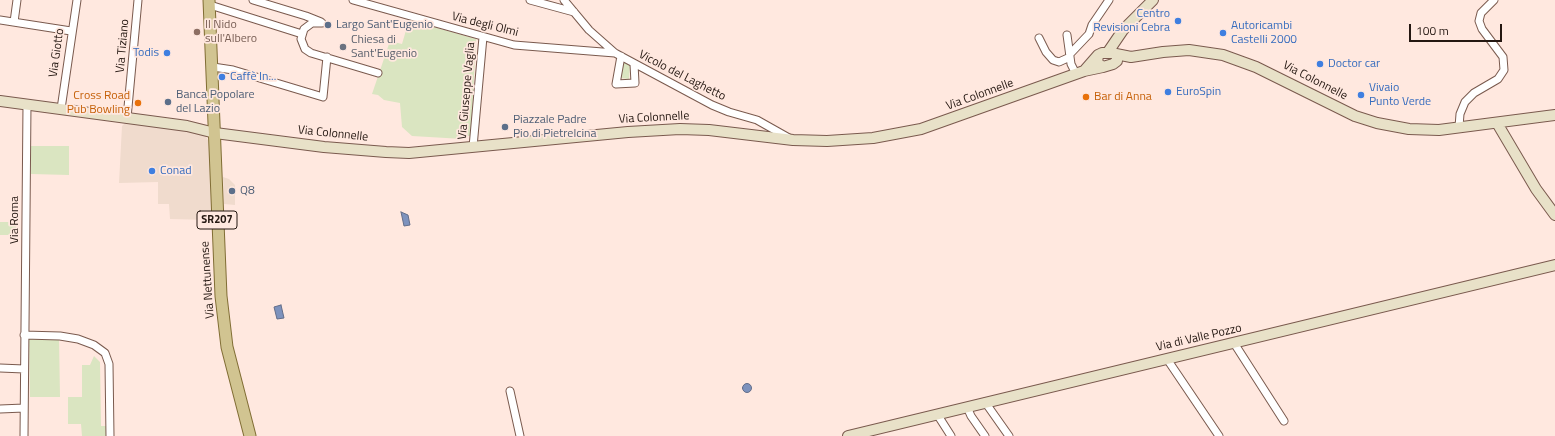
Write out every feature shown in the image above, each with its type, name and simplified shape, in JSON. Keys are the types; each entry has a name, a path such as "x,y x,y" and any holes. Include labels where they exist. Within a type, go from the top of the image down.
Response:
{"main road":[{"path":"1102,67 1097,63 1112,56 1123,30 1153,0"},
{"name":"Via Nettunense","path":"210,3 219,268 228,347 235,382 250,436"},
{"name":"Via Colonnelle","path":"1080,72 1112,56 1183,50 1216,54 1256,67 1367,120 1409,129 1432,130 1555,115"},
{"name":"Via Colonnelle","path":"0,101 187,126 215,133 324,147 386,152 409,153 628,132 680,129 709,130 793,140 827,141 861,139 912,132 1080,72 1113,64 1112,56"},
{"path":"1497,123 1536,189 1555,215"},
{"name":"Via di Valle Pozzo","path":"848,436 1555,265"}],"street":[{"path":"14,22 17,0"},
{"name":"Via Giotto","path":"61,109 71,31 77,0"},
{"name":"Via Tiziano","path":"127,118 138,0"},
{"path":"253,0 322,22 309,25 302,34 301,42 305,49 327,58 378,73"},
{"name":"Via degli Olmi","path":"353,0 514,45 618,55"},
{"path":"530,0 574,12"},
{"name":"Vicolo del Laghetto","path":"564,0 588,30 618,55 712,105 729,112 757,120 793,140"},
{"path":"1039,38 1046,52 1053,60 1059,62 1070,55 1089,34 1092,25 1109,0"},
{"path":"1459,127 1460,114 1465,102 1479,90 1498,79 1504,70 1504,58 1482,29 1479,21 1482,12 1494,0"},
{"path":"210,3 302,34"},
{"path":"0,20 71,31"},
{"path":"1067,35 1071,64 1080,72"},
{"name":"Via Giuseppe Vaglia","path":"473,147 483,37"},
{"path":"618,55 616,84 635,83 634,64"},
{"path":"213,67 233,70 323,97 327,58"},
{"name":"Via Roma","path":"24,436 27,105"},
{"path":"24,335 78,338 103,351 109,364 110,436"},
{"path":"1234,343 1284,421"},
{"path":"1167,359 1219,436"},
{"path":"0,368 24,369"},
{"path":"510,391 520,436"},
{"path":"985,402 1009,436"},
{"path":"967,407 971,416 985,436"},
{"path":"0,409 24,408"},
{"path":"937,414 951,436"}],"shaded area":[{"path":"125,123 187,130 205,134 211,147 211,220 170,219 169,204 158,204 158,182 119,183 122,126"},
{"path":"223,177 229,179 235,185 235,205 224,204"}],"green space":[{"path":"409,20 476,39 471,136 467,136 463,139 412,136 402,127 400,103 384,100 378,95 372,94 390,41 402,44"},
{"path":"623,62 630,65 629,79 620,78"},
{"path":"31,146 69,146 69,175 31,174"},
{"path":"0,222 16,222 16,235 0,235"},
{"path":"59,337 60,397 30,397 29,338"},
{"path":"94,356 100,362 101,426 107,426 107,436 82,436 81,424 68,424 68,397 82,397 82,365 90,365"}],"water":[{"path":"401,212 408,215 410,225 404,226"},
{"path":"281,305 284,318 277,319 274,307"},
{"path":"745,384 749,384 751,388 749,392 745,392 743,390 743,386"}],"place":[{"name":"Centro Revisioni Cebra","path":"1178,21"},
{"name":"Largo Sant'Eugenio","path":"328,25"},
{"name":"Il Nido sull'Albero","path":"197,32"},
{"name":"Autoricambi Castelli 2000","path":"1223,33"},
{"name":"Chiesa di Sant'Eugenio","path":"343,47"},
{"name":"Todis","path":"167,53"},
{"name":"Doctor car","path":"1320,64"},
{"name":"Caffè In...","path":"222,77"},
{"name":"EuroSpin","path":"1168,92"},
{"name":"Vivaio Punto Verde","path":"1361,95"},
{"name":"Bar di Anna","path":"1086,97"},
{"name":"Banca Popolare del Lazio","path":"168,102"},
{"name":"Cross Road Pub Bowling","path":"138,103"},
{"name":"Piazzale Padre Pio di Pietrelcina","path":"505,127"},
{"name":"Conad","path":"152,171"},
{"name":"Q8","path":"232,191"}]}
